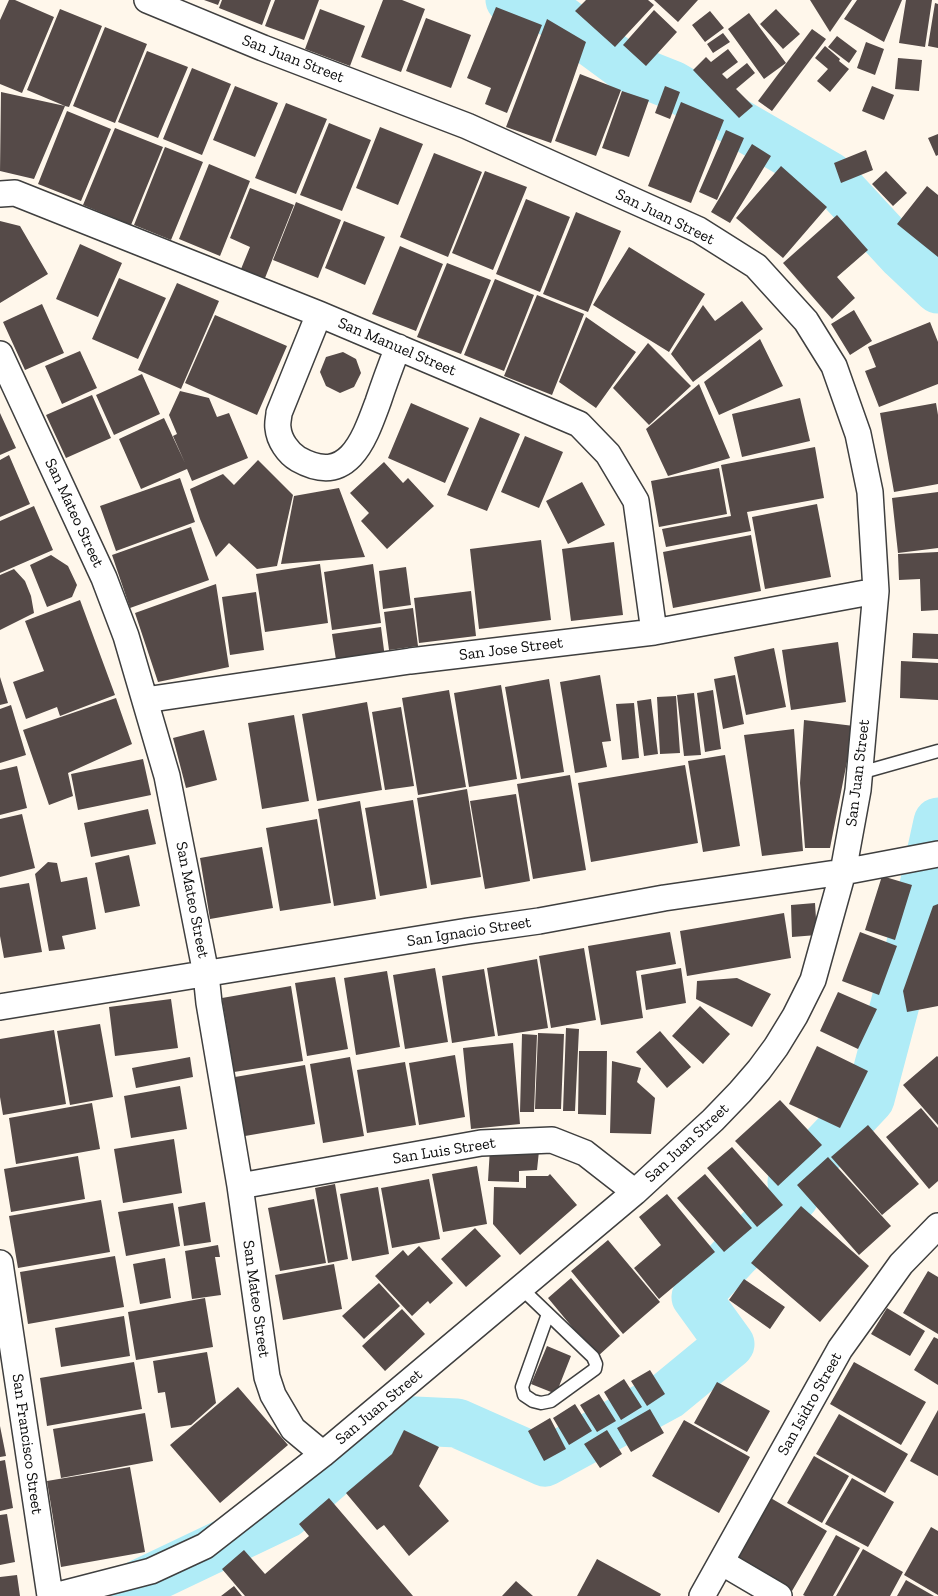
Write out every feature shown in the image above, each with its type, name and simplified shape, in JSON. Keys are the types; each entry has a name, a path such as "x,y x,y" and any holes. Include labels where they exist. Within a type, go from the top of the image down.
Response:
{"street":[{"name":"San Juan Street","path":"54,1596 151,1571 205,1546 323,1454 635,1192 740,1092 776,1047 813,980 843,872 858,790 876,592 870,492 858,434 834,366 806,320 756,266 699,230 467,126 263,48 146,0"},
{"name":"San Manuel Street","path":"0,194 15,193 319,314 579,424 608,454 636,501 654,632"},
{"path":"319,314 279,413 278,428 283,444 294,457 311,466 326,468 343,463 356,450 366,436 398,347"},
{"name":"San Mateo Street","path":"0,354 104,578 126,636 146,700 167,776 206,974 240,1186 267,1376 273,1395 293,1429 323,1454"},
{"name":"San Jose Street","path":"146,700 410,660 654,632 876,592"},
{"name":"San Ignacio Street","path":"0,1007 539,921 664,898 843,872 927,857"},
{"name":"San Luis Street","path":"240,1186 481,1143 552,1140 584,1153 635,1192"},
{"name":"San Isidro Street","path":"702,1596 840,1349 901,1264 938,1226"},
{"name":"San Francisco Street","path":"0,1263 50,1596"},
{"path":"721,1562 779,1596"}],"lane":[{"path":"860,773 938,750"},
{"path":"521,1288 548,1314 592,1357 596,1364 595,1369 551,1401 541,1403 533,1401 524,1395 522,1387 548,1314"}],"building":[{"path":"9,0 15,0 54,17 22,93 0,84 0,20"},
{"path":"204,0 220,0 218,5"},
{"path":"222,0 271,0 262,25 219,8"},
{"path":"275,0 319,0 304,40 265,26"},
{"path":"383,0 402,0 425,9 401,72 361,57"},
{"path":"586,0 648,0 654,5 615,47 575,11"},
{"path":"654,0 698,0 678,22"},
{"path":"810,0 852,0 830,32"},
{"path":"857,0 902,0 884,42 844,19"},
{"path":"906,0 932,0 925,47 899,43"},
{"path":"935,3 938,4 938,48 928,46"},
{"path":"496,7 542,25 507,113 485,104 491,88 467,78"},
{"path":"60,9 102,26 69,107 27,90"},
{"path":"320,9 365,26 350,66 305,49"},
{"path":"776,9 800,34 783,49 760,24"},
{"path":"654,10 677,32 646,66 623,45"},
{"path":"710,11 724,28 705,42 692,25"},
{"path":"749,13 786,63 764,79 728,29"},
{"path":"426,18 471,35 451,88 406,71"},
{"path":"547,19 586,42 551,143 506,127"},
{"path":"105,27 147,44 115,123 73,106"},
{"path":"812,29 826,39 772,111 758,101"},
{"path":"723,33 730,42 713,53 707,44"},
{"path":"837,36 857,51 849,63 828,47"},
{"path":"866,42 884,49 875,75 857,68"},
{"path":"825,46 849,69 830,92 817,81 828,69 815,58"},
{"path":"728,49 738,62 722,74 727,79 747,63 755,73 736,89 753,106 739,118 693,70 706,57 711,62"},
{"path":"147,51 188,67 158,138 118,122"},
{"path":"898,58 922,60 919,91 895,89"},
{"path":"192,68 231,84 202,155 163,139"},
{"path":"580,74 621,90 596,156 555,141"},
{"path":"235,86 278,103 255,157 213,140"},
{"path":"665,86 680,92 670,119 655,113"},
{"path":"872,86 894,95 884,120 862,111"},
{"path":"622,91 649,100 629,157 602,148"},
{"path":"1,92 65,106 34,179 0,171"},
{"path":"681,102 724,120 691,203 648,186"},
{"path":"286,103 327,119 296,194 255,178"},
{"path":"67,111 111,129 81,201 38,184"},
{"path":"329,123 371,140 342,211 300,195"},
{"path":"380,127 423,144 398,205 356,188"},
{"path":"115,128 163,147 131,225 83,205"},
{"path":"726,130 744,138 717,200 699,192"},
{"path":"938,134 938,155 936,156 928,138"},
{"path":"752,144 771,156 730,223 711,212"},
{"path":"165,147 203,162 171,240 134,225"},
{"path":"866,150 873,170 841,183 834,163"},
{"path":"434,153 482,172 448,257 400,237"},
{"path":"209,164 250,181 220,256 179,239"},
{"path":"781,166 827,207 783,258 736,218"},
{"path":"485,171 527,187 493,270 452,253"},
{"path":"886,171 907,193 893,206 872,184"},
{"path":"927,186 938,195 938,257 897,224"},
{"path":"250,188 294,205 265,278 241,269 250,247 230,238"},
{"path":"526,199 570,217 540,292 496,274"},
{"path":"296,202 341,220 318,278 273,260"},
{"path":"576,212 621,231 588,312 543,294"},
{"path":"837,215 868,250 837,277 855,298 832,319 783,263"},
{"path":"0,221 20,226 48,274 0,303"},
{"path":"344,221 385,237 365,285 325,268"},
{"path":"80,244 122,263 98,317 56,299"},
{"path":"400,246 443,264 416,331 372,314"},
{"path":"629,247 705,294 669,352 593,305"},
{"path":"447,263 491,280 461,354 417,337"},
{"path":"119,278 166,298 138,359 92,339"},
{"path":"495,279 534,295 504,371 464,355"},
{"path":"177,283 219,301 181,389 138,370"},
{"path":"537,295 584,314 552,395 504,376"},
{"path":"742,301 763,329 693,382 671,354 703,305 715,321"},
{"path":"42,304 64,353 25,370 3,322"},
{"path":"854,310 872,341 850,355 831,324"},
{"path":"215,315 287,346 257,415 185,383"},
{"path":"586,317 636,352 596,408 559,382"},
{"path":"930,322 938,342 938,384 879,407 865,371 876,367 868,347"},
{"path":"760,339 783,386 719,415 704,382"},
{"path":"648,343 691,386 649,425 613,388"},
{"path":"80,351 97,388 62,404 45,366"},
{"path":"343,352 356,359 361,373 354,387 340,393 326,386 320,372 326,357"},
{"path":"142,374 160,414 114,435 96,395"},
{"path":"699,384 730,458 668,476 646,429"},
{"path":"180,391 209,398 217,417 229,413 248,458 192,481 187,469 141,489 119,439 164,418 185,463 173,436 177,434 169,415"},
{"path":"92,395 111,438 66,458 46,415"},
{"path":"800,398 810,441 742,457 732,414"},
{"path":"411,403 469,428 445,483 388,458"},
{"path":"936,403 938,415 938,484 894,492 880,413"},
{"path":"0,413 16,448 0,455"},
{"path":"480,417 520,434 487,511 447,495"},
{"path":"525,436 563,452 539,508 501,492"},
{"path":"815,447 824,498 747,512 751,531 666,547 662,529 731,516 721,465"},
{"path":"9,455 30,504 0,517 0,460"},
{"path":"258,460 293,495 277,566 257,569 229,543 216,557 190,489 223,474 234,485"},
{"path":"384,462 403,483 408,478 434,506 387,549 361,521 369,513 350,493"},
{"path":"719,468 727,514 659,527 651,481"},
{"path":"180,478 195,522 116,551 100,506"},
{"path":"582,482 605,525 568,544 546,501"},
{"path":"339,488 365,557 281,564 294,496"},
{"path":"938,492 938,548 898,553 892,498"},
{"path":"817,504 831,577 765,589 752,517"},
{"path":"34,506 53,550 0,573 0,521"},
{"path":"191,527 209,580 130,608 112,555"},
{"path":"751,535 761,591 673,608 663,552"},
{"path":"541,540 551,620 479,629 470,549"},
{"path":"614,542 623,615 571,621 562,549"},
{"path":"938,552 938,610 921,611 920,579 899,580 898,554"},
{"path":"51,555 68,566 77,585 72,597 47,607 30,565"},
{"path":"320,564 328,623 265,632 256,574"},
{"path":"373,564 381,623 332,630 324,572"},
{"path":"406,567 411,605 383,609 379,571"},
{"path":"14,569 25,581 31,596 34,613 0,630 0,575"},
{"path":"216,584 229,667 158,682 135,613"},
{"path":"471,591 476,636 419,643 414,598"},
{"path":"256,592 264,650 230,655 222,597"},
{"path":"80,600 115,695 60,716 57,707 26,719 13,682 44,671 25,621"},
{"path":"413,608 418,646 389,650 384,612"},
{"path":"381,627 385,658 337,666 332,634"},
{"path":"913,633 938,634 938,659 912,658"},
{"path":"838,642 846,702 791,710 782,650"},
{"path":"774,648 786,707 746,715 734,657"},
{"path":"901,661 938,663 938,700 900,698"},
{"path":"600,675 611,741 602,742 607,767 575,773 560,682"},
{"path":"735,675 744,724 723,729 714,679"},
{"path":"0,677 8,703 0,705"},
{"path":"549,679 564,772 521,779 505,687"},
{"path":"501,685 517,779 469,787 454,693"},
{"path":"449,690 466,787 418,795 402,698"},
{"path":"713,690 721,749 705,752 697,693"},
{"path":"694,693 701,755 684,756 677,695"},
{"path":"676,696 680,753 660,754 657,697"},
{"path":"116,698 132,744 68,773 73,796 49,805 23,730"},
{"path":"651,699 658,754 644,756 637,701"},
{"path":"367,702 382,790 317,801 302,714"},
{"path":"634,703 639,758 622,760 616,704"},
{"path":"11,705 26,755 0,763 0,709"},
{"path":"401,707 414,786 385,790 372,712"},
{"path":"294,715 309,801 262,809 248,723"},
{"path":"804,720 854,726 830,848 805,848 800,783"},
{"path":"794,729 803,851 762,856 744,735"},
{"path":"204,730 217,780 186,788 173,738"},
{"path":"725,755 740,846 703,852 688,761"},
{"path":"143,759 151,795 78,810 71,774"},
{"path":"685,765 698,843 591,862 578,783"},
{"path":"17,766 27,808 0,815 0,770"},
{"path":"570,775 586,870 533,879 517,784"},
{"path":"467,789 481,877 431,885 417,798"},
{"path":"516,794 530,881 485,889 470,801"},
{"path":"413,800 427,888 380,896 365,808"},
{"path":"360,801 376,899 334,906 318,809"},
{"path":"148,809 156,844 91,857 84,823"},
{"path":"22,814 35,868 0,877 0,819"},
{"path":"317,819 331,903 280,911 266,828"},
{"path":"262,847 273,908 210,919 200,858"},
{"path":"129,855 140,906 105,913 95,863"},
{"path":"48,862 57,863 61,882 87,877 96,929 62,936 65,949 49,951 35,874"},
{"path":"882,876 912,885 895,940 865,930"},
{"path":"29,883 42,952 4,958 0,936 0,888"},
{"path":"815,903 817,935 792,937 791,905"},
{"path":"938,904 938,1006 907,1012 903,991 933,906"},
{"path":"784,913 791,958 687,976 680,931"},
{"path":"670,932 676,964 636,971 643,1018 601,1025 588,946"},
{"path":"860,932 897,946 879,995 842,981"},
{"path":"584,948 596,1020 551,1028 539,956"},
{"path":"537,959 548,1028 498,1036 487,968"},
{"path":"435,968 448,1042 405,1049 393,975"},
{"path":"681,968 686,1003 646,1010 641,975"},
{"path":"484,969 495,1036 452,1043 442,976"},
{"path":"387,971 400,1047 356,1055 344,978"},
{"path":"335,977 348,1049 307,1056 295,983"},
{"path":"737,978 771,994 752,1027 696,999 697,981"},
{"path":"291,986 303,1061 234,1072 222,998"},
{"path":"838,992 877,1009 858,1049 820,1031"},
{"path":"171,999 178,1048 115,1056 109,1007"},
{"path":"700,1006 730,1034 703,1064 672,1036"},
{"path":"100,1024 113,1097 70,1105 57,1031"},
{"path":"566,1028 579,1029 575,1111 563,1111"},
{"path":"54,1030 66,1104 3,1115 0,1097 0,1039"},
{"path":"660,1031 691,1067 667,1088 636,1052"},
{"path":"538,1033 564,1034 561,1109 535,1109"},
{"path":"522,1034 537,1035 534,1112 520,1112"},
{"path":"513,1043 520,1124 471,1129 463,1048"},
{"path":"817,1046 868,1071 840,1128 789,1104"},
{"path":"579,1051 607,1051 606,1115 578,1114"},
{"path":"455,1055 465,1117 419,1125 409,1063"},
{"path":"190,1057 193,1077 136,1088 132,1068"},
{"path":"350,1057 364,1136 323,1143 310,1064"},
{"path":"938,1057 938,1125 903,1085"},
{"path":"612,1061 641,1068 637,1082 655,1098 651,1134 610,1133"},
{"path":"405,1062 416,1125 367,1133 357,1070"},
{"path":"305,1065 315,1124 245,1136 235,1077"},
{"path":"180,1086 187,1129 131,1138 124,1096"},
{"path":"780,1100 822,1145 778,1186 735,1141"},
{"path":"92,1103 100,1149 16,1164 9,1118"},
{"path":"921,1108 938,1128 938,1181 929,1189 886,1137"},
{"path":"868,1125 919,1184 882,1215 831,1157"},
{"path":"174,1139 182,1193 123,1203 114,1149"},
{"path":"732,1147 783,1205 757,1227 707,1168"},
{"path":"490,1148 539,1151 537,1170 519,1171 519,1182 488,1181"},
{"path":"78,1156 85,1199 11,1212 4,1169"},
{"path":"828,1157 891,1226 859,1255 797,1185"},
{"path":"477,1166 487,1224 443,1232 432,1174"},
{"path":"550,1174 577,1205 520,1255 493,1224 494,1187 526,1188 526,1176 548,1176"},
{"path":"705,1174 752,1228 724,1252 677,1198"},
{"path":"429,1179 440,1239 392,1248 381,1188"},
{"path":"335,1184 348,1259 328,1263 315,1188"},
{"path":"378,1187 389,1254 352,1261 340,1194"},
{"path":"667,1194 715,1252 659,1299 634,1268 661,1245 639,1217"},
{"path":"314,1199 326,1263 280,1271 268,1208"},
{"path":"101,1200 110,1252 18,1268 9,1216"},
{"path":"205,1202 211,1242 184,1246 178,1207"},
{"path":"173,1203 180,1246 126,1256 118,1212"},
{"path":"801,1206 869,1266 820,1322 751,1263"},
{"path":"475,1228 501,1256 466,1287 441,1259"},
{"path":"608,1240 660,1302 623,1334 571,1271"},
{"path":"218,1245 220,1257 215,1257 221,1295 192,1299 185,1251"},
{"path":"419,1246 453,1283 430,1304 428,1301 412,1316 375,1276 403,1250 408,1256"},
{"path":"115,1256 124,1307 28,1324 20,1272"},
{"path":"165,1258 171,1298 140,1304 133,1264"},
{"path":"334,1264 342,1309 283,1320 275,1275"},
{"path":"928,1271 938,1277 938,1334 903,1313"},
{"path":"571,1278 620,1336 597,1357 548,1298"},
{"path":"744,1279 785,1307 770,1329 729,1300"},
{"path":"379,1283 400,1306 364,1339 342,1316"},
{"path":"205,1298 213,1347 136,1360 128,1312"},
{"path":"887,1308 925,1331 910,1356 871,1334"},
{"path":"402,1309 425,1334 385,1371 362,1346"},
{"path":"124,1316 130,1356 61,1367 55,1328"},
{"path":"934,1337 938,1339 938,1385 914,1370"},
{"path":"547,1346 571,1356 556,1394 531,1384"},
{"path":"207,1352 216,1403 191,1425 171,1428 165,1392 158,1393 153,1361"},
{"path":"134,1362 142,1409 47,1426 40,1378"},
{"path":"854,1362 926,1402 901,1445 830,1404"},
{"path":"650,1370 665,1394 647,1406 631,1381"},
{"path":"624,1379 642,1407 621,1420 604,1392"},
{"path":"717,1382 770,1411 747,1452 694,1423"},
{"path":"238,1387 288,1445 220,1503 170,1445"},
{"path":"599,1394 616,1421 597,1432 580,1405"},
{"path":"575,1404 592,1431 569,1445 553,1418"},
{"path":"650,1409 664,1433 631,1452 617,1428"},
{"path":"938,1410 938,1476 910,1461"},
{"path":"145,1413 153,1461 61,1478 53,1429"},
{"path":"839,1414 908,1454 885,1493 816,1454"},
{"path":"550,1418 566,1449 544,1461 528,1431"},
{"path":"684,1420 750,1457 719,1513 652,1476"},
{"path":"0,1426 6,1456 0,1457"},
{"path":"404,1430 439,1447 419,1486 449,1521 409,1556 384,1525 377,1530 346,1493 392,1454"},
{"path":"607,1430 622,1454 600,1468 584,1444"},
{"path":"814,1456 849,1476 822,1523 787,1503"},
{"path":"5,1460 13,1508 0,1511 0,1461"},
{"path":"130,1467 145,1552 61,1567 47,1481"},
{"path":"852,1478 894,1502 868,1547 825,1524"},
{"path":"769,1497 827,1531 792,1591 734,1557"},
{"path":"329,1498 413,1596 245,1596 222,1569 244,1550 265,1574 309,1536 299,1524"},
{"path":"7,1514 15,1562 0,1565 0,1515"},
{"path":"931,1527 938,1531 938,1595 904,1575"},
{"path":"836,1535 860,1548 833,1596 803,1595"},
{"path":"863,1549 903,1572 890,1596 836,1596"},
{"path":"597,1559 661,1594 660,1596 577,1596"},
{"path":"17,1575 20,1596 0,1596 0,1577"},
{"path":"906,1580 934,1596 897,1596"},
{"path":"516,1581 533,1596 502,1596"},
{"path":"234,1586 242,1596 221,1596"}],"waterway":[{"path":"510,0 548,10 624,66 672,85 829,176 903,256 938,289"},
{"path":"122,1596 139,1584 286,1514 394,1420 457,1423 545,1462 668,1395 730,1344 696,1297 735,1255 794,1197 792,1182 870,1099 912,940 938,822"}]}
